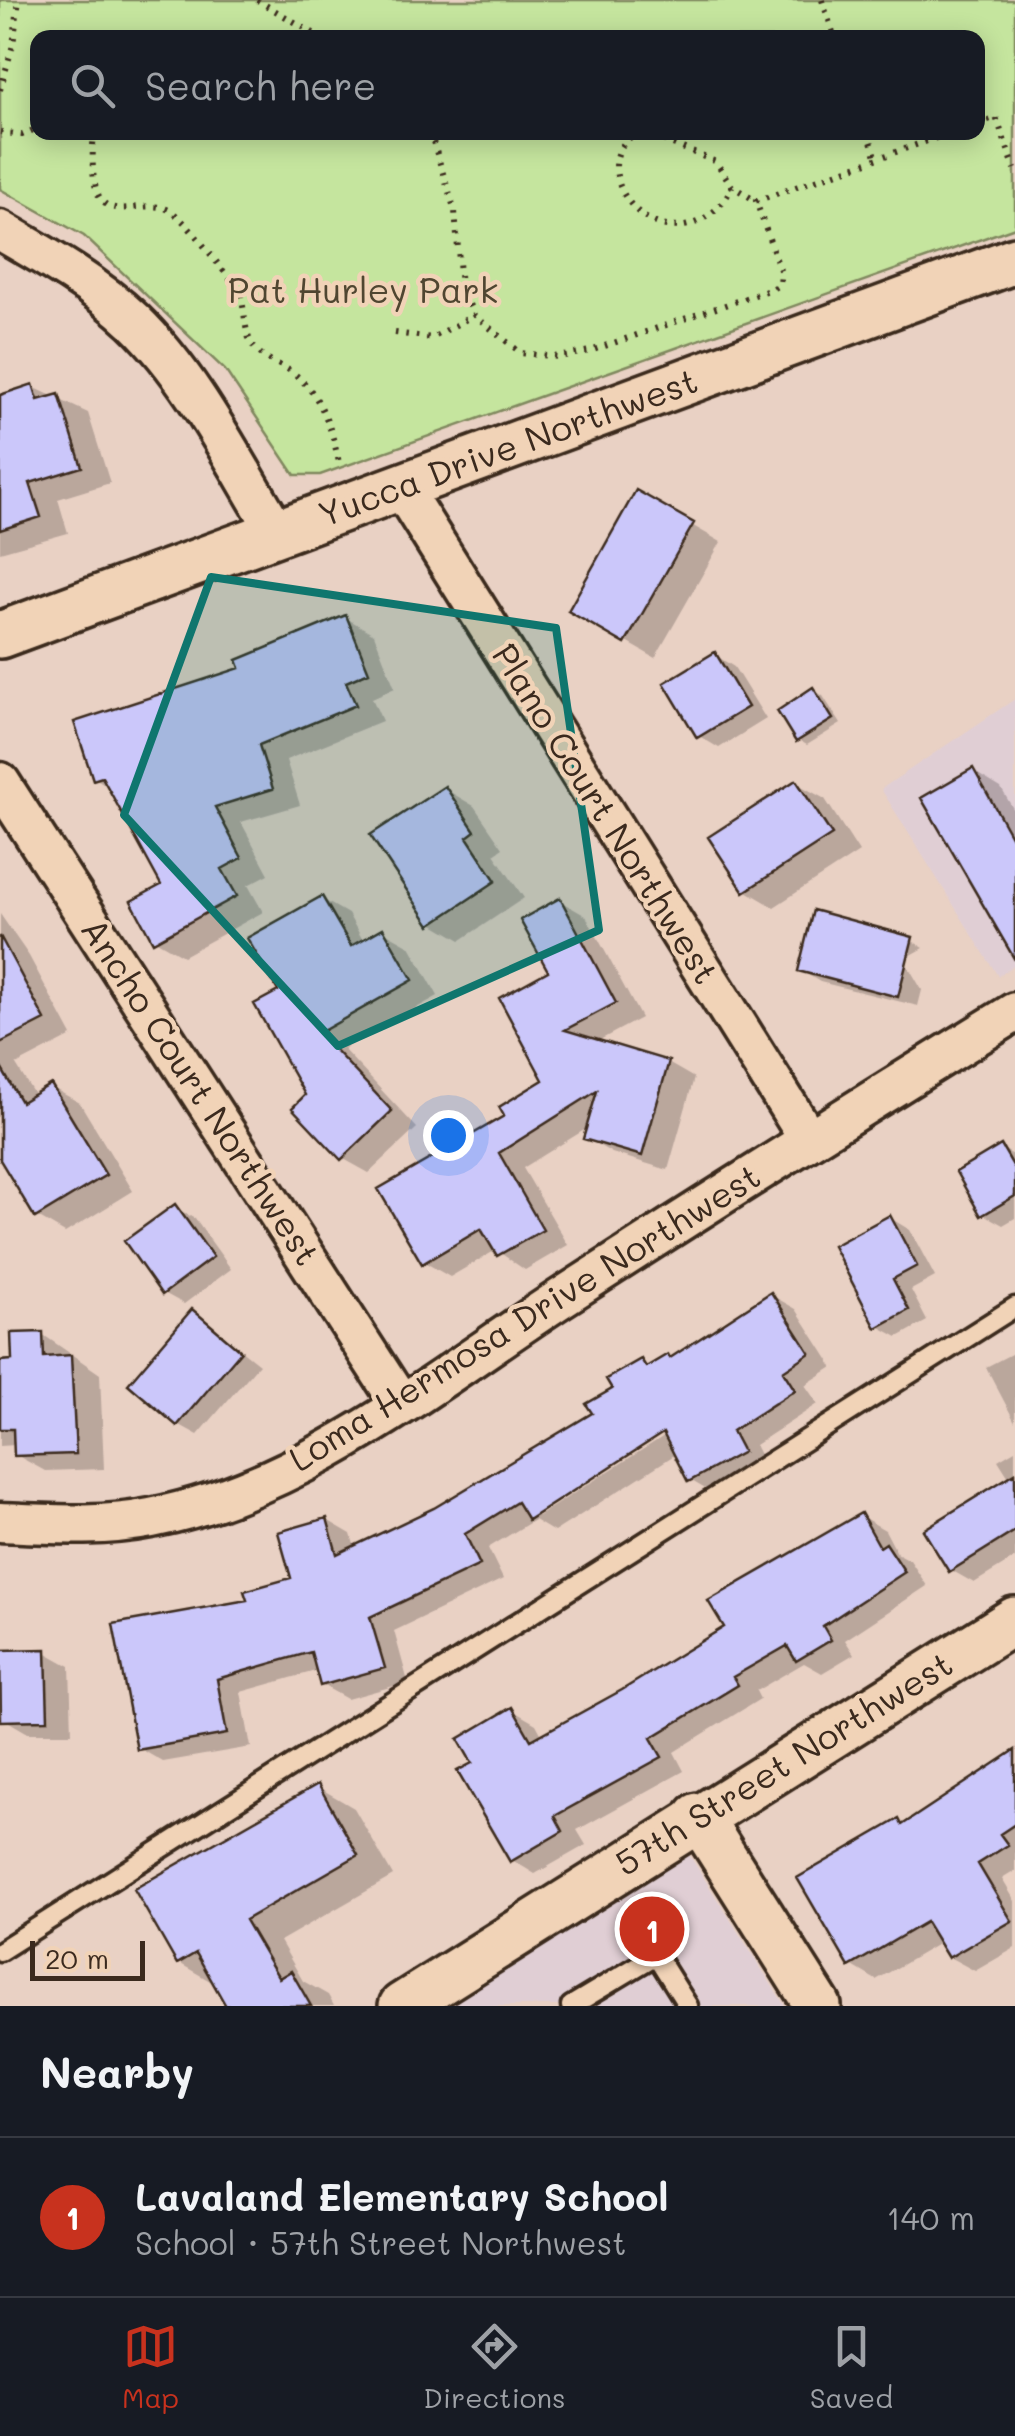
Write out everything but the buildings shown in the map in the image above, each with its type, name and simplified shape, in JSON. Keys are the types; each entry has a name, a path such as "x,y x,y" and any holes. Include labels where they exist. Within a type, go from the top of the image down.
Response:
{"street":[{"path":"0,230 50,259 134,322 194,395 277,532"},
{"name":"Yucca Drive Northwest","path":"0,635 1015,260"},
{"name":"Plano Court Northwest","path":"402,489 808,1138"},
{"name":"Ancho Court Northwest","path":"0,782 400,1403"},
{"name":"Loma Hermosa Drive Northwest","path":"0,1522 82,1526 152,1518 218,1498 313,1458 808,1138 1015,1012"},
{"name":"57th Street Northwest","path":"402,2006 698,1816 1015,1620"},
{"path":"698,1816 818,2006"}],"lane":[{"path":"0,1951 1015,1306"},
{"path":"571,2006 656,1955 688,2006"}],"path":[{"path":"0,90 13,45 18,0"},
{"path":"257,0 308,30"},
{"path":"822,0 832,30"},
{"path":"985,121 996,117 1015,169"},
{"path":"0,132 22,135 30,132"},
{"path":"93,140 90,174 96,190 108,204 125,212 162,206 176,214 237,287 244,300 251,342 258,352 309,386 329,423 340,468"},
{"path":"433,140 455,211 460,287 474,315 521,353 559,357 749,299 780,284 781,273 756,202 732,186 716,162 662,140"},
{"path":"625,140 617,154 626,200 642,218 667,228 694,224 712,214 732,186"},
{"path":"871,140 878,159"},
{"path":"756,202 931,140"},
{"path":"395,333 432,338 474,315"}],"highlighted area":[{"path":"211,577 556,628 599,930 338,1046 124,815"}],"shaded area":[{"path":"1015,699 1015,965 998,976 881,789"},
{"path":"688,1853 785,2006 446,2006"}],"green space":[{"name":"Pat Hurley Park","path":"0,0 1015,0 1015,227 320,475 295,475 225,370 84,236 0,189"}],"place":[{"name":"Lavaland Elementary School","path":"652,1929"}]}
